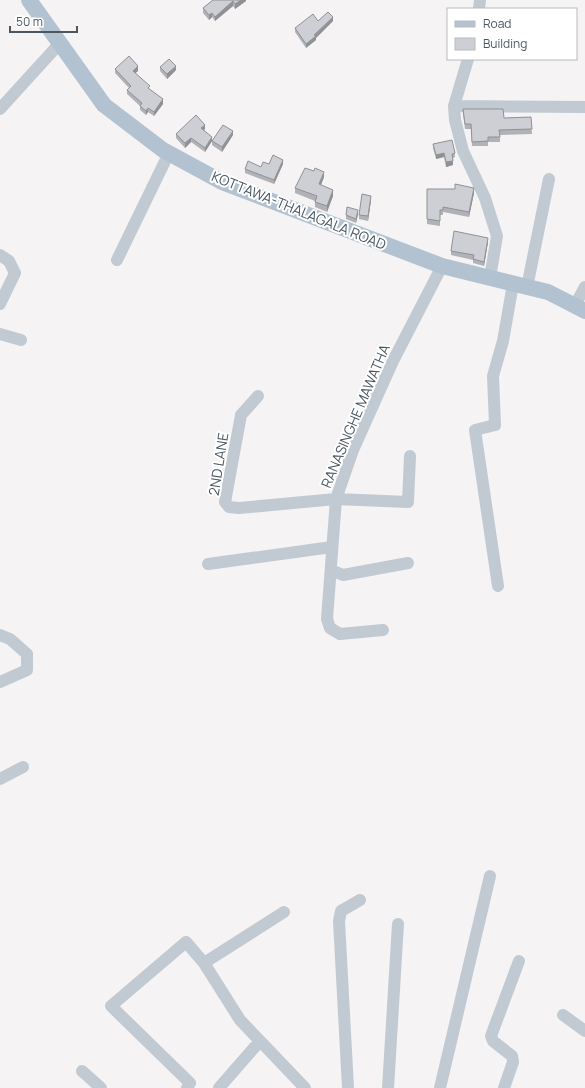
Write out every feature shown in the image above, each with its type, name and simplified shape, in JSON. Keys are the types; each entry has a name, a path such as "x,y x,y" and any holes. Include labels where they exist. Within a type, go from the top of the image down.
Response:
{"main road":[{"name":"KOTTAWA-THALAGALA ROAD","path":"29,0 104,106 167,152 222,182 442,266 548,292 580,309"}],"street":[{"path":"0,109 60,43"},
{"path":"468,60 454,106 454,120 463,152 485,198 497,236 490,278"},
{"path":"454,106 585,107"},
{"path":"116,256 167,152"},
{"path":"498,586 476,430 495,425 493,376 520,286 549,179"},
{"path":"0,255 9,261 15,273 0,304"},
{"name":"RANASINGHE MAWATHA","path":"383,630 340,634 330,628 327,619 336,499 354,450 393,361 442,266"},
{"path":"580,309 585,287"},
{"path":"0,334 21,340"},
{"name":"2ND LANE","path":"258,396 241,415 225,502 229,507 239,508 336,499 408,502 410,456"},
{"path":"208,564 332,547"},
{"path":"331,570 343,575 408,563"},
{"path":"0,635 10,639 27,654 27,670 0,682"},
{"path":"0,779 23,767"},
{"path":"440,1088 490,876"},
{"path":"348,1088 339,921 341,911 360,900"},
{"path":"204,963 284,912"},
{"path":"388,1088 398,924"},
{"path":"191,1086 111,1006 186,942 204,963 240,1020 305,1088"},
{"path":"504,1088 513,1062 512,1056 493,1041 491,1036 518,962"},
{"path":"563,1015 585,1031"},
{"path":"219,1088 260,1041"},
{"path":"82,1071 101,1088"}],"building":[{"path":"213,0 241,0 235,4 233,1 215,17 212,13 209,15 203,8"},
{"path":"328,12 333,17 314,35 316,36 306,44 295,28 313,14 318,21"},
{"path":"129,56 138,66 133,71 150,86 148,88 163,99 154,112 148,108 146,111 140,106 142,103 127,90 131,86 115,69"},
{"path":"169,59 176,66 167,74 160,67"},
{"path":"463,109 503,109 504,118 531,117 532,129 499,130 500,137 488,137 488,141 472,142 471,124 465,124"},
{"path":"196,115 205,125 201,128 212,137 205,148 191,138 185,143 176,134"},
{"path":"223,125 233,131 222,147 212,141"},
{"path":"452,140 455,153 452,154 453,161 446,162 444,153 436,155 433,144"},
{"path":"273,155 283,160 274,180 245,169 248,161 261,167 263,162 269,164"},
{"path":"305,168 314,171 315,168 324,172 319,184 333,190 327,206 315,202 317,196 295,188"},
{"path":"455,184 474,188 469,212 443,207 443,210 440,210 440,221 427,219 427,189 455,189"},
{"path":"362,194 371,196 368,216 359,215"},
{"path":"347,207 358,210 356,219 346,215"},
{"path":"454,231 488,238 484,262 473,259 474,255 451,251"}]}
